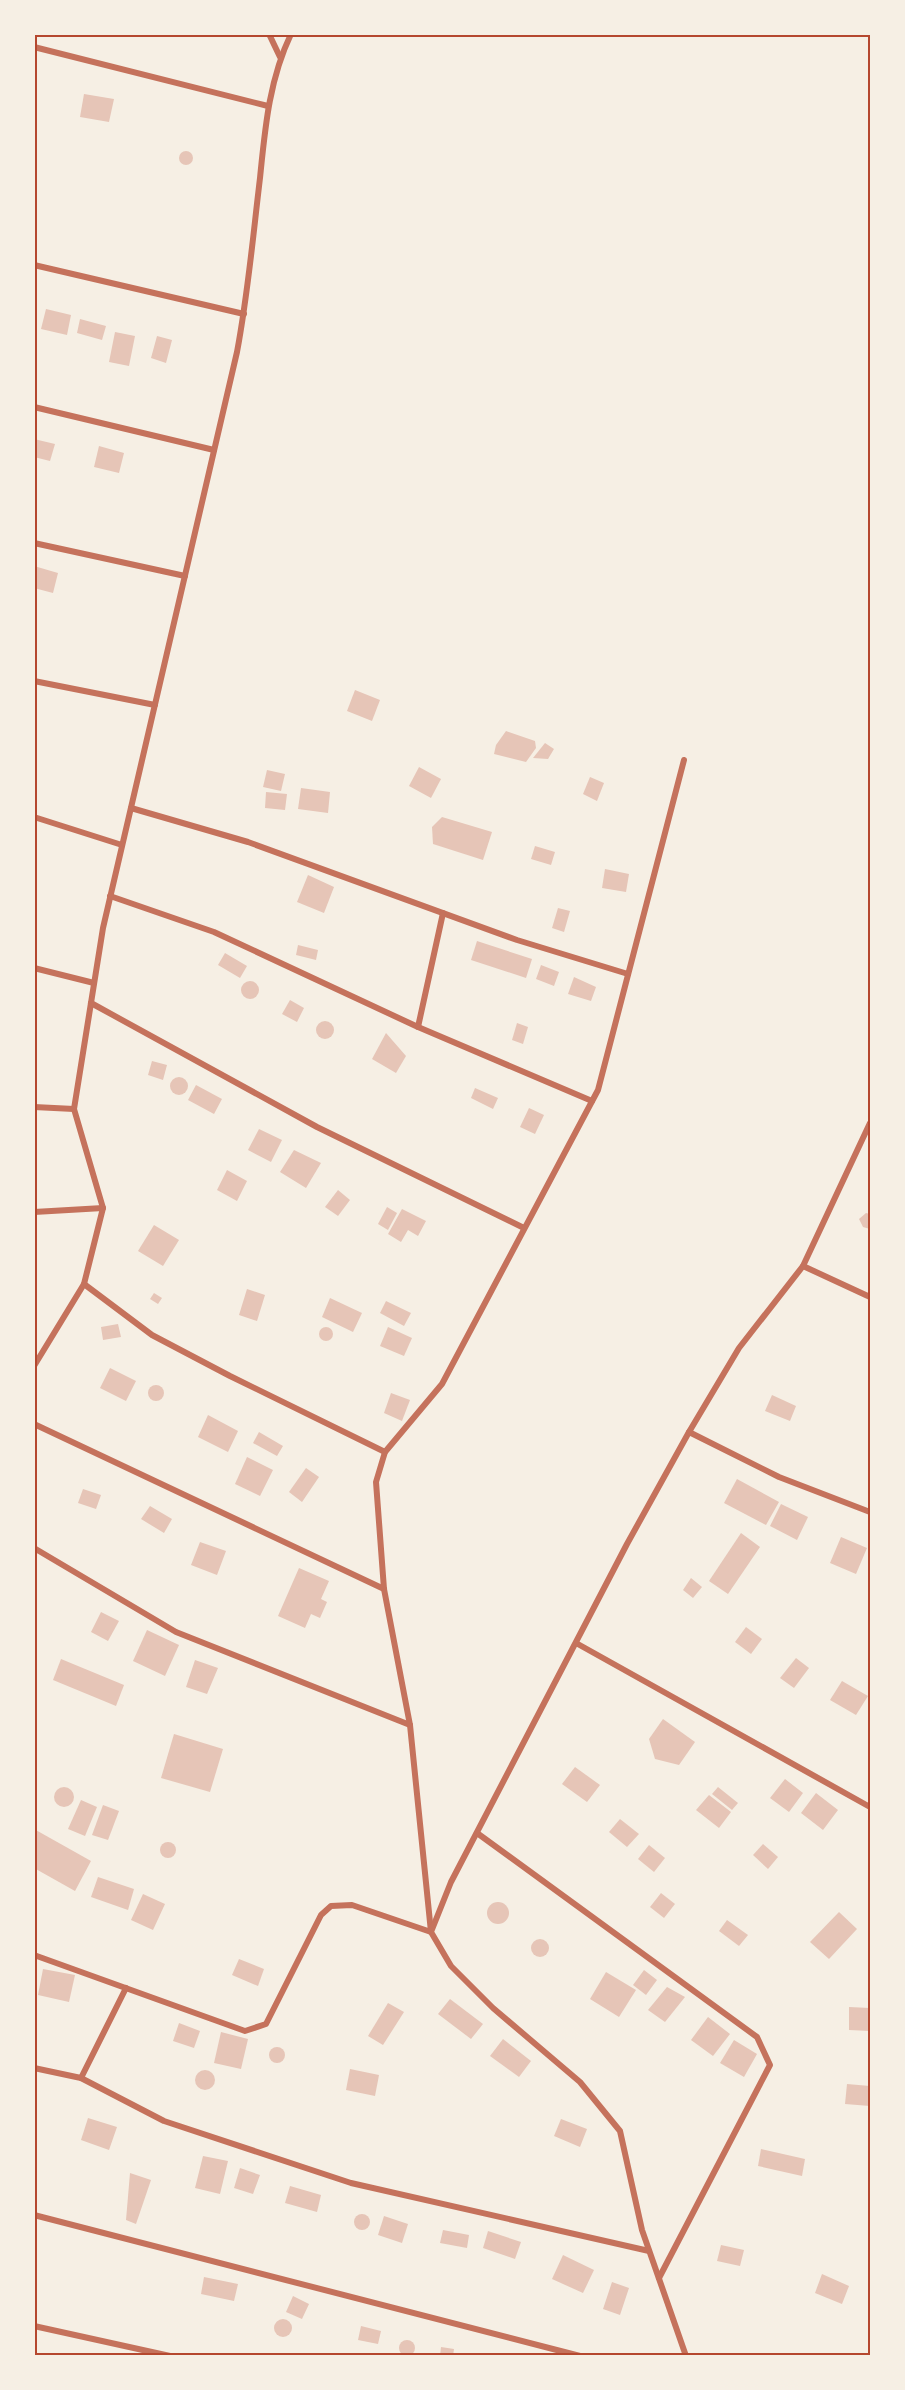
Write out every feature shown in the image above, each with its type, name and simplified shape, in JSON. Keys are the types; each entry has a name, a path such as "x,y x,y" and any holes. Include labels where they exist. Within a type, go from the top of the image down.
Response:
{"street":[{"path":"269,34 280,57"},
{"path":"34,1366 84,1284 103,1208 74,1109 94,983 110,896 244,314 268,106 280,57 291,34"},
{"path":"34,47 268,106"},
{"path":"34,265 244,314"},
{"path":"34,407 214,450"},
{"path":"34,543 185,576"},
{"path":"34,681 155,705"},
{"path":"684,760 598,1090 442,1384 385,1452 376,1482 384,1589 410,1725 431,1932 451,1966 493,2008 580,2082 620,2131 642,2230 686,2355"},
{"path":"131,808 248,842 517,940 628,974"},
{"path":"34,817 122,845"},
{"path":"110,896 214,932 418,1027 592,1101"},
{"path":"418,1027 443,913"},
{"path":"34,968 94,983"},
{"path":"91,1003 316,1127 524,1228"},
{"path":"34,1107 74,1109"},
{"path":"431,1932 451,1882 627,1544 689,1432 740,1348 803,1266 870,1123"},
{"path":"34,1212 103,1208"},
{"path":"803,1266 870,1297"},
{"path":"84,1284 152,1335 385,1452"},
{"path":"34,1424 384,1589"},
{"path":"689,1432 779,1478 870,1512"},
{"path":"34,1548 176,1632 410,1725"},
{"path":"576,1643 870,1807"},
{"path":"477,1833 757,2037 770,2065 659,2278"},
{"path":"34,1955 245,2031 266,2024 321,1915 331,1906 352,1905 431,1932"},
{"path":"81,2078 126,1988"},
{"path":"34,2068 81,2078 164,2121 351,2183 649,2251"},
{"path":"34,2215 580,2355"},
{"path":"34,2326 170,2355"}],"building":[{"path":"84,94 114,99 109,122 80,117"},
{"path":"186,151 191,153 193,158 191,163 186,165 181,163 179,158 181,153"},
{"path":"46,309 71,315 67,335 41,329"},
{"path":"80,319 106,326 102,340 77,333"},
{"path":"115,332 135,336 129,366 109,362"},
{"path":"157,336 172,340 166,363 151,358"},
{"path":"34,439 55,444 50,461 34,457"},
{"path":"99,446 124,453 119,473 94,467"},
{"path":"34,566 58,573 53,593 34,588"},
{"path":"355,690 380,700 372,721 347,711"},
{"path":"506,731 535,741 536,748 526,762 494,754 496,745"},
{"path":"545,743 554,749 548,759 533,758"},
{"path":"419,767 441,779 431,798 409,786"},
{"path":"267,770 285,774 281,791 263,787"},
{"path":"590,777 604,783 597,801 583,794"},
{"path":"301,788 330,792 328,813 298,809"},
{"path":"266,792 287,794 285,810 265,808"},
{"path":"442,817 492,832 483,860 433,844 432,827"},
{"path":"535,846 555,852 551,865 531,859"},
{"path":"605,869 629,874 626,892 602,888"},
{"path":"308,875 334,887 324,913 297,902"},
{"path":"558,908 570,911 564,932 552,928"},
{"path":"477,941 532,959 526,978 471,960"},
{"path":"298,945 318,950 316,960 296,955"},
{"path":"225,953 247,966 240,978 218,965"},
{"path":"541,965 559,972 554,986 536,979"},
{"path":"574,977 596,987 591,1001 568,994"},
{"path":"250,981 256,984 259,990 256,996 250,999 244,996 241,990 244,984"},
{"path":"290,1000 304,1008 297,1022 282,1014"},
{"path":"325,1021 331,1024 334,1030 331,1036 325,1039 319,1036 316,1030 319,1024"},
{"path":"517,1023 528,1027 523,1044 512,1040"},
{"path":"386,1033 406,1056 396,1073 372,1059"},
{"path":"152,1061 167,1065 163,1080 148,1075"},
{"path":"179,1077 185,1080 188,1086 185,1092 179,1095 173,1092 170,1086 173,1080"},
{"path":"196,1085 222,1099 214,1114 188,1100"},
{"path":"475,1088 498,1098 493,1109 471,1098"},
{"path":"529,1108 544,1115 535,1134 520,1127"},
{"path":"259,1129 282,1140 271,1162 248,1150"},
{"path":"294,1150 321,1163 306,1188 280,1172"},
{"path":"227,1170 247,1181 237,1201 217,1190"},
{"path":"338,1190 350,1200 338,1216 325,1207"},
{"path":"387,1207 397,1213 388,1230 378,1224"},
{"path":"402,1209 426,1221 418,1236 408,1230 401,1242 388,1234"},
{"path":"866,1213 870,1214 870,1229 863,1227 859,1219"},
{"path":"154,1225 179,1240 163,1266 138,1251"},
{"path":"247,1289 265,1295 257,1321 239,1315"},
{"path":"154,1293 162,1298 158,1304 150,1299"},
{"path":"330,1298 362,1313 353,1332 322,1317"},
{"path":"386,1301 411,1313 404,1326 380,1313"},
{"path":"118,1324 121,1337 103,1340 101,1327"},
{"path":"326,1327 331,1329 333,1334 331,1339 326,1341 321,1339 319,1334 321,1329"},
{"path":"388,1327 412,1338 404,1356 380,1346"},
{"path":"110,1368 136,1381 126,1401 100,1388"},
{"path":"153,1385 159,1385 164,1393 162,1399 153,1401 148,1396 148,1390"},
{"path":"391,1393 410,1400 402,1421 384,1413"},
{"path":"772,1395 796,1406 790,1421 765,1411"},
{"path":"208,1415 238,1431 228,1452 198,1437"},
{"path":"259,1432 283,1446 277,1456 253,1443"},
{"path":"247,1457 273,1470 260,1496 235,1484"},
{"path":"306,1468 319,1477 302,1502 289,1492"},
{"path":"737,1479 779,1502 766,1525 724,1503"},
{"path":"83,1489 101,1495 96,1509 78,1503"},
{"path":"781,1504 808,1517 797,1540 770,1526"},
{"path":"150,1506 172,1519 164,1533 141,1519"},
{"path":"741,1533 760,1547 728,1594 709,1581"},
{"path":"841,1537 867,1548 856,1574 830,1563"},
{"path":"200,1542 226,1551 217,1575 191,1565"},
{"path":"299,1568 329,1581 321,1599 327,1602 320,1618 311,1614 305,1628 278,1616"},
{"path":"691,1578 702,1587 693,1598 683,1590"},
{"path":"101,1612 119,1621 108,1641 91,1632"},
{"path":"746,1627 762,1639 751,1654 735,1642"},
{"path":"147,1630 179,1645 165,1676 133,1661"},
{"path":"796,1658 809,1668 794,1688 780,1678"},
{"path":"61,1659 124,1685 116,1706 53,1680"},
{"path":"195,1660 218,1668 207,1694 186,1687"},
{"path":"842,1681 868,1696 856,1715 830,1700"},
{"path":"663,1719 695,1742 679,1765 655,1759 649,1739"},
{"path":"174,1734 223,1749 210,1792 161,1778"},
{"path":"575,1767 600,1785 587,1802 562,1784"},
{"path":"785,1779 803,1793 789,1812 770,1798"},
{"path":"64,1787 71,1790 74,1797 71,1804 64,1807 57,1804 54,1797 57,1790"},
{"path":"718,1787 738,1803 732,1810 712,1794"},
{"path":"816,1793 838,1810 823,1830 801,1813"},
{"path":"709,1795 731,1812 719,1828 696,1810"},
{"path":"81,1800 97,1807 85,1836 68,1829"},
{"path":"103,1805 119,1811 108,1840 92,1835"},
{"path":"620,1819 639,1834 627,1847 609,1832"},
{"path":"34,1829 91,1861 75,1891 34,1868"},
{"path":"168,1842 174,1844 176,1850 174,1856 168,1858 162,1856 160,1850 162,1844"},
{"path":"763,1844 778,1857 768,1869 753,1855"},
{"path":"649,1845 665,1858 654,1872 638,1859"},
{"path":"98,1877 134,1889 128,1910 91,1897"},
{"path":"661,1893 675,1904 664,1918 650,1907"},
{"path":"143,1894 165,1904 153,1930 131,1920"},
{"path":"498,1902 506,1905 509,1913 506,1921 498,1924 490,1921 487,1913 490,1905"},
{"path":"839,1912 857,1929 829,1959 810,1942"},
{"path":"727,1920 748,1935 739,1946 719,1931"},
{"path":"540,1939 546,1942 549,1948 546,1954 540,1957 534,1954 531,1948 534,1942"},
{"path":"239,1959 264,1969 258,1986 232,1975"},
{"path":"43,1969 75,1975 69,2002 38,1995"},
{"path":"644,1970 657,1980 646,1995 633,1985"},
{"path":"606,1972 636,1990 619,2017 590,1999"},
{"path":"667,1987 685,1997 665,2022 648,2010"},
{"path":"450,1999 483,2024 471,2039 438,2014"},
{"path":"388,2003 404,2012 383,2045 368,2036"},
{"path":"849,2007 870,2008 870,2031 849,2030"},
{"path":"708,2017 730,2034 713,2056 691,2040"},
{"path":"179,2023 200,2031 194,2048 173,2041"},
{"path":"221,2032 248,2039 241,2069 214,2063"},
{"path":"503,2039 531,2061 519,2077 490,2056"},
{"path":"734,2040 757,2054 744,2077 720,2063"},
{"path":"274,2047 280,2047 285,2055 283,2061 274,2063 269,2058 269,2052"},
{"path":"350,2069 379,2075 375,2096 346,2090"},
{"path":"205,2070 212,2073 215,2080 212,2087 205,2090 198,2087 195,2080 198,2073"},
{"path":"847,2084 870,2086 870,2106 845,2104"},
{"path":"88,2118 117,2127 109,2150 81,2140"},
{"path":"561,2119 587,2129 580,2147 554,2136"},
{"path":"761,2149 805,2159 802,2176 758,2166"},
{"path":"203,2156 228,2161 220,2194 195,2188"},
{"path":"240,2168 260,2175 253,2194 234,2188"},
{"path":"130,2173 151,2180 136,2224 126,2220"},
{"path":"290,2186 321,2195 317,2212 285,2203"},
{"path":"362,2214 368,2216 370,2222 368,2228 362,2230 356,2228 354,2222 356,2216"},
{"path":"384,2216 408,2224 402,2243 378,2235"},
{"path":"443,2230 469,2235 467,2248 440,2243"},
{"path":"488,2231 521,2242 515,2259 483,2248"},
{"path":"721,2245 744,2250 740,2266 717,2261"},
{"path":"563,2255 594,2270 583,2293 552,2279"},
{"path":"822,2274 849,2286 842,2304 815,2293"},
{"path":"204,2277 238,2284 234,2301 201,2294"},
{"path":"612,2282 629,2288 620,2315 603,2309"},
{"path":"293,2296 309,2304 302,2319 286,2312"},
{"path":"279,2319 287,2319 292,2324 290,2335 279,2337 274,2332 274,2324"},
{"path":"361,2326 381,2331 378,2344 358,2340"},
{"path":"407,2340 415,2348 407,2356 399,2348"},
{"path":"441,2347 454,2349 453,2356 440,2356"}]}
